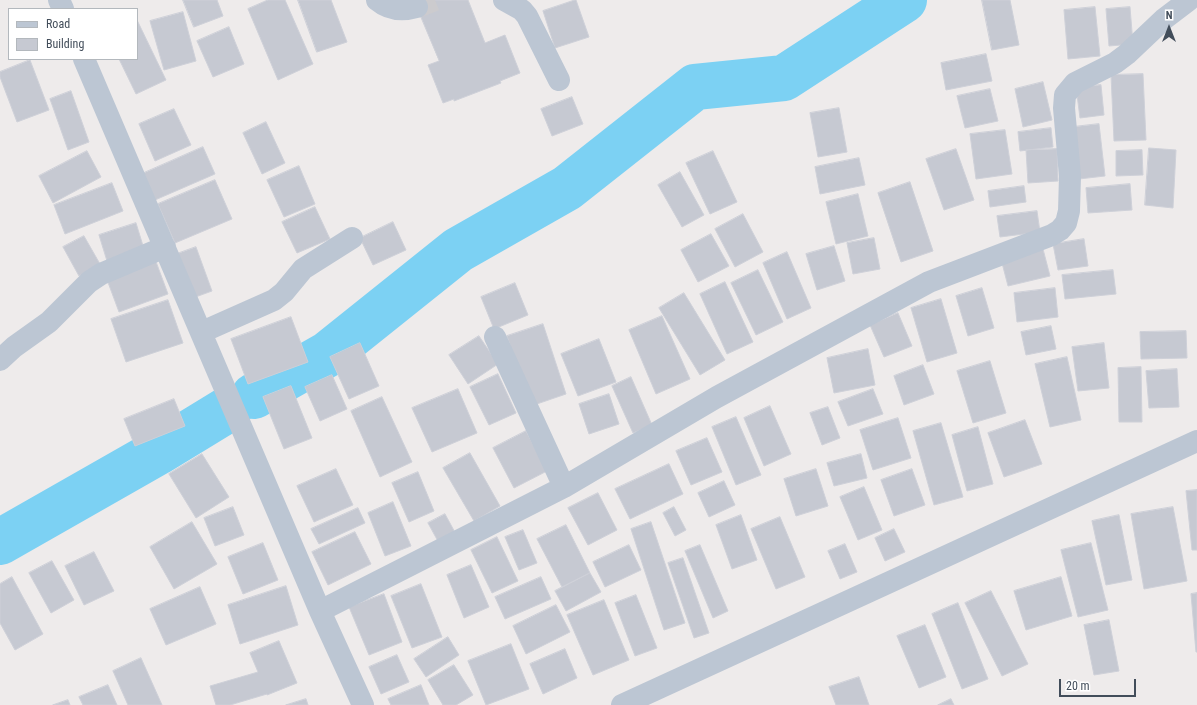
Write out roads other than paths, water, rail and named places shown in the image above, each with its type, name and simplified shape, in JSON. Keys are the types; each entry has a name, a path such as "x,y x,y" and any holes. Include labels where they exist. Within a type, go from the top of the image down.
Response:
{"street":[{"path":"377,0 389,7 399,10 417,7"},
{"path":"504,0 522,10 528,16 559,80"},
{"path":"320,611 564,487 717,397 929,282 1052,235 1060,230 1066,223 1069,211 1070,176 1064,108 1065,95 1075,82 1115,63 1127,54 1164,19 1189,0"},
{"path":"84,60 320,611 363,705"},
{"path":"202,332 274,300 284,292 303,269 352,238"},
{"path":"0,360 14,347 49,322 89,282 101,274 165,247"},
{"path":"495,337 564,487"},
{"path":"622,705 1197,441"}],"waterway":[{"path":"254,396 328,354 458,250 567,188 695,87 784,78 904,0"},
{"path":"0,542 158,452 230,408"}],"tunnel":[{"path":"417,7 435,0"}]}
